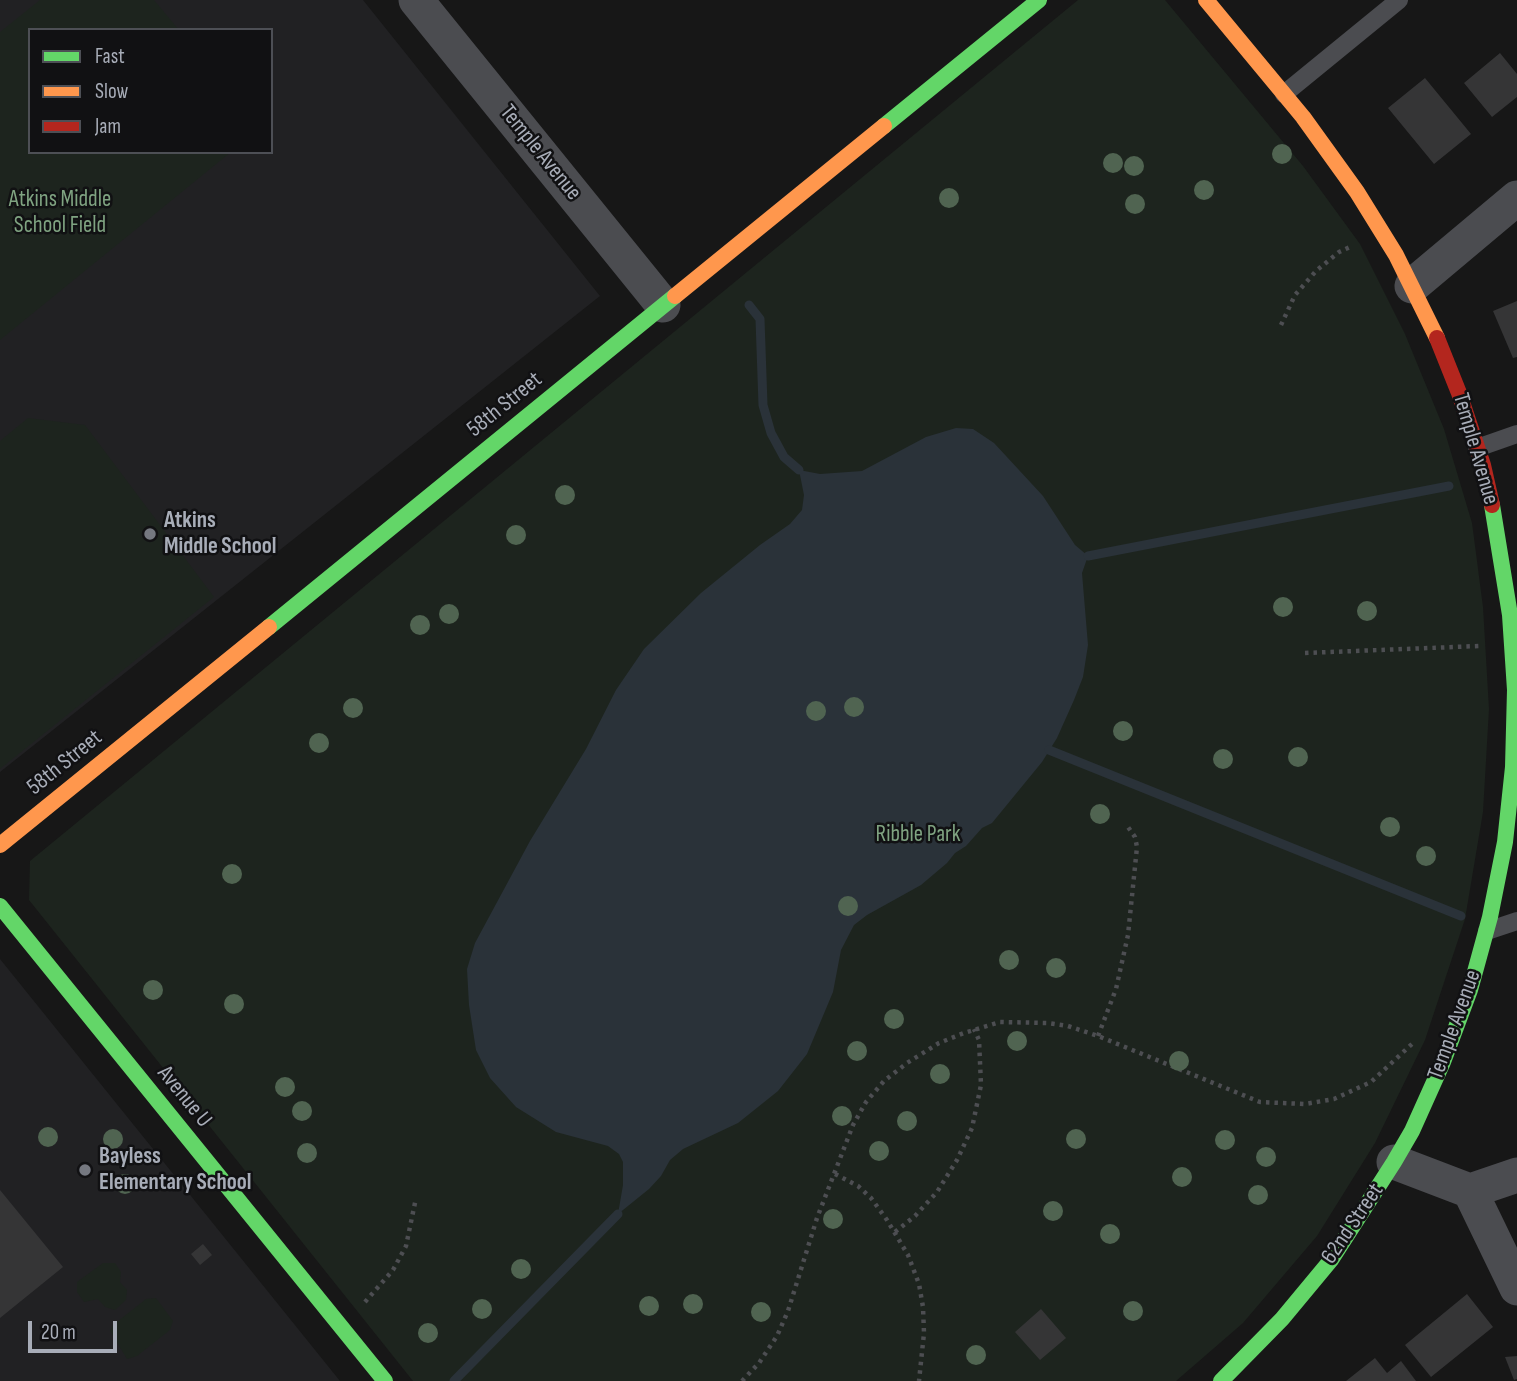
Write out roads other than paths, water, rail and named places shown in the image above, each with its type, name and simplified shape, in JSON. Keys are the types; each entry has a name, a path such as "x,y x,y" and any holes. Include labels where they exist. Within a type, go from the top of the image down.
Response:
{"street":[{"name":"Temple Avenue","path":"416,0 663,305"},
{"name":"58th Street","path":"0,845 1039,0"},
{"name":"Temple Avenue","path":"1206,0 1303,117 1357,192 1396,256 1431,323 1460,393 1477,448 1499,540 1516,676 1513,767 1505,842 1487,931 1470,990 1443,1062 1412,1131 1394,1162"},
{"path":"1412,286 1517,198"},
{"name":"Avenue U","path":"0,906 385,1381"},
{"name":"62nd Street","path":"1221,1381 1282,1319 1331,1260 1394,1162 1470,1191"},
{"path":"1517,1175 1470,1191 1517,1288"}],"lane":[{"path":"1284,94 1399,0"},
{"path":"1477,448 1517,434"},
{"path":"1487,931 1517,921"}],"waterway":[{"path":"749,305 760,319 763,405 771,433 784,457 799,470"},
{"path":"1088,556 1449,486"},
{"path":"1049,750 1461,916"},
{"path":"454,1381 618,1214"}],"place":[{"name":"Atkins Middle School","path":"150,534"},
{"name":"Bayless Elementary School","path":"85,1170"}],"park label":[{"name":"Atkins Middle School Field","path":"60,213"},
{"name":"Ribble Park","path":"918,835"}]}
